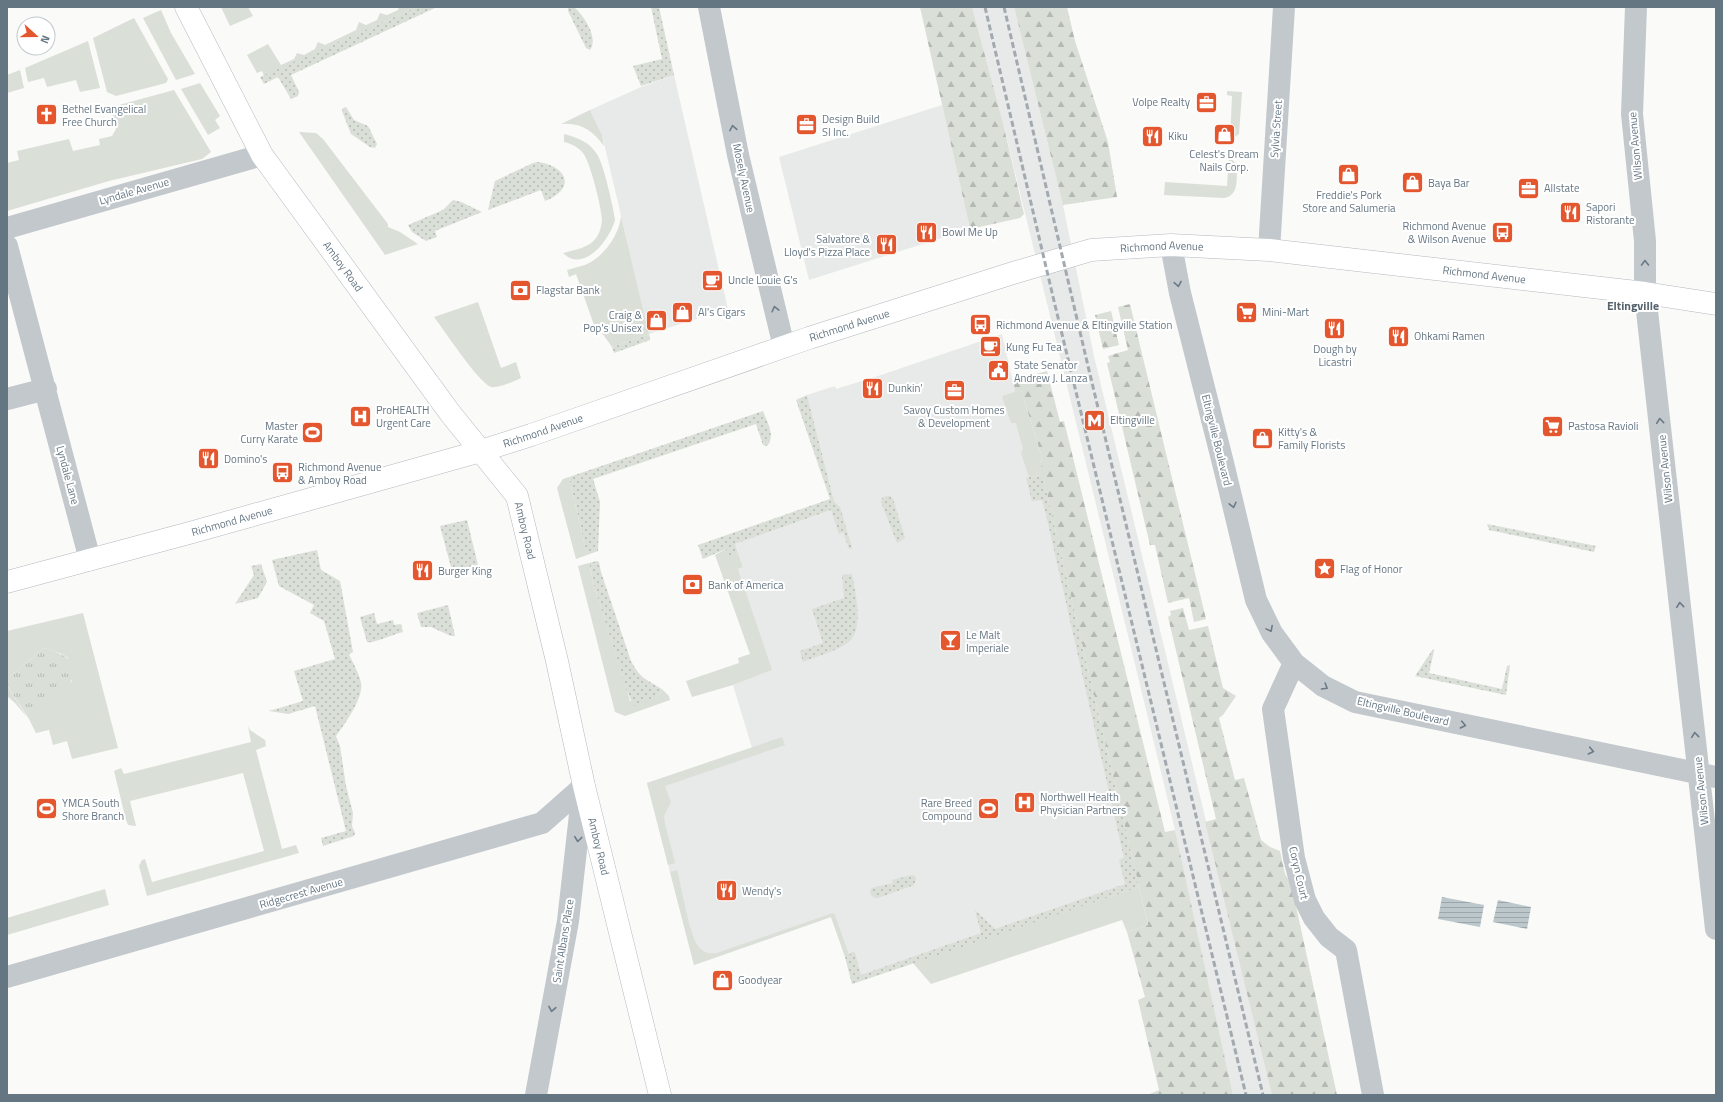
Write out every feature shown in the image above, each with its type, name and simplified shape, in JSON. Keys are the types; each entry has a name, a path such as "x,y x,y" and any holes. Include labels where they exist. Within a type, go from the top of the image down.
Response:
{"main road":[{"name":"Amboy Road","path":"186,7 262,155 450,413 517,496 558,661 584,786 660,1095"},
{"name":"Richmond Avenue","path":"7,582 481,451 784,347 1012,273 1092,250 1171,245 1268,250 1645,292 1716,304"}],"street":[{"name":"Mosely Avenue","path":"709,7 738,155 784,347"},
{"name":"Sylvia Street","path":"1268,250 1284,7"},
{"name":"Wilson Avenue","path":"1636,7 1632,114 1644,241 1645,292 1708,775 1716,929"},
{"name":"Lyndale Avenue","path":"7,228 262,155"},
{"name":"Eltingville Boulevard","path":"1171,245 1180,294 1256,600 1272,633 1294,663 1323,686 1355,702 1708,775"},
{"name":"Lyndale Lane","path":"7,246 90,560"},
{"path":"7,399 46,389"},
{"name":"Coryn Court","path":"1294,663 1273,709 1294,858 1305,900 1314,918 1329,937 1346,950 1373,1095"},
{"name":"Ridgecrest Avenue","path":"7,977 542,823 584,786"},
{"name":"Saint Albans Place","path":"536,1095 568,921 584,786"}],"shaded area":[{"path":"972,7 1014,7 1063,205 1094,356 1272,1095 1233,1095 1175,830 1002,119"},
{"path":"674,75 728,309 649,334 602,135 590,110 641,87"},
{"path":"942,105 970,229 809,280 779,157"},
{"path":"1002,334 1015,391 1021,390 1043,477 1139,887 852,984 846,959 831,917 694,965 647,783 752,748 733,685 771,670 738,569 743,567 735,544 840,507 834,501 807,395 835,386 836,389 881,375"},
{"path":"1442,897 1484,905 1480,927 1438,919"},
{"path":"1498,900 1531,907 1527,929 1493,922"}],"green space":[{"path":"221,7 248,7 253,16 230,26"},
{"path":"399,7 417,7 264,76 262,71 257,73 247,55 268,44 281,65 294,59 297,53 304,55 315,49 318,42 325,45 356,30 359,22 366,25 377,20 380,13 387,15 398,10"},
{"path":"417,7 437,7 291,75 299,92 298,96 291,99 278,77 264,84 260,77"},
{"path":"568,7 575,8 586,22 592,34 593,40 590,50 586,48 568,11"},
{"path":"651,7 659,7 674,75 641,86 633,66 662,59"},
{"path":"920,7 972,7 1002,119 1024,214 1020,218 970,229"},
{"path":"1014,7 1067,7 1075,41 1108,142 1117,197 1063,205"},
{"path":"161,10 171,33 195,74 176,80 143,18"},
{"path":"134,18 168,79 166,83 116,96 107,92 93,38"},
{"path":"88,41 100,88 80,92 76,80 47,87 44,78 28,82 25,68"},
{"path":"20,70 24,88 7,93 7,75"},
{"path":"200,83 220,116 215,120 220,128 208,135 181,89"},
{"path":"174,90 211,152 202,159 109,181 7,211 7,163 19,160 17,151 69,139 73,151 100,145 99,139 112,136 116,129 112,111 119,105"},
{"path":"1227,91 1242,92 1239,134 1230,140 1232,96 1227,95"},
{"path":"346,107 354,120 368,126 377,144 375,148 370,147 351,134 342,111 343,108"},
{"path":"590,110 602,135 604,146 591,132 586,129 575,124 561,124"},
{"path":"299,132 316,133 323,139 388,224 388,227 400,232 418,244 385,255"},
{"path":"564,134 574,137 589,145 598,157 602,164 615,220 608,236 595,252 587,257 579,259 571,258 563,253 581,248 593,241 600,230 602,221 595,186 586,158 577,147 564,142"},
{"path":"1229,156 1237,165 1237,180 1235,190 1229,196 1224,198 1164,195 1165,182 1227,186"},
{"path":"539,162 549,165 562,173 564,185 561,191 545,201 541,190 488,210 495,181 533,163"},
{"path":"453,200 461,202 482,212 435,231 437,237 426,241 412,232 408,225 443,210"},
{"path":"621,216 649,334 612,347 602,333 599,324 594,325 576,274 569,277 567,270 592,262 604,251 614,238"},
{"path":"478,302 501,368 516,362 521,378 497,387 491,387 485,383 461,355 434,317"},
{"path":"1130,304 1206,619 1194,622 1189,598 1168,603 1155,545 1150,545 1107,363 1110,362 1108,356 1128,350 1118,307"},
{"path":"1111,311 1119,345 1103,349 1095,315"},
{"path":"649,334 650,340 614,353 612,347"},
{"path":"1047,371 1060,422 1064,421 1165,832 1175,830 1233,1095 1147,1095 1159,1090 1138,1000 1145,997 1127,932 1148,925 1043,477 1039,475 1042,464 1041,454 1021,390 1015,392 1013,380"},
{"path":"1021,390 1041,454 1042,464 1039,475 1029,477 1021,453 1023,449 1016,423 1011,423 1002,396"},
{"path":"807,395 834,501 840,507 852,548 849,549 843,532 839,534 831,510 735,544 738,553 729,557 726,549 703,559 698,545 830,499 796,400"},
{"path":"763,411 771,433 770,442 767,446 763,445 756,424 593,479 600,502 598,551 587,555 569,477"},
{"path":"1039,475 1043,477 1139,887 852,984 845,957 853,952 855,953 861,975 981,933 975,910 995,929 1125,884 1119,860 1124,858 1047,519 1042,500 1032,501 1026,478"},
{"path":"569,477 587,555 576,559 557,488 563,479"},
{"path":"890,496 893,499 905,538 897,543 881,502 882,498"},
{"path":"467,520 478,565 452,571 440,526"},
{"path":"1487,524 1596,546 1594,552 1489,530"},
{"path":"726,549 729,556 738,553 743,567 738,569 772,670 733,685 692,697 686,681 739,663 738,658 750,654 715,555"},
{"path":"317,550 321,570 340,581 353,652 349,654 361,683 360,696 357,703 336,736 340,746 346,786 353,813 352,826 355,833 354,836 323,846 321,838 346,831 315,706 288,714 269,711 303,701 294,671 335,659 324,621 310,613 314,605 279,586 272,560"},
{"path":"599,562 631,661 641,676 663,690 657,696 636,706 633,705 626,689 594,585 589,563"},
{"path":"589,563 594,585 630,701 657,696 663,690 669,696 670,700 625,716 615,712 578,566"},
{"path":"261,564 267,582 258,598 235,604 254,575 251,566"},
{"path":"852,574 858,611 856,631 846,644 803,662 800,651 823,643 812,609 844,598 842,575"},
{"path":"448,605 455,636 451,636 431,627 421,627 417,613"},
{"path":"1183,608 1189,630 1208,626 1223,688 1236,696 1223,715 1219,718 1235,780 1244,778 1261,840 1270,847 1280,851 1285,874 1291,883 1337,1095 1272,1095 1205,822 1216,819 1168,617 1171,615 1170,611"},
{"path":"83,613 118,748 72,759 67,741 53,745 49,730 36,733 29,719 72,681 68,658 62,654 44,648 7,679 7,631"},
{"path":"374,613 377,624 393,620 394,625 401,624 403,632 373,642 367,642 360,617"},
{"path":"44,648 63,655 72,664 74,673 70,682 62,692 29,719 7,685 7,679"},
{"path":"1433,649 1434,651 1429,673 1502,689 1507,666 1510,665 1506,695 1415,676"},
{"path":"7,685 27,717 7,696"},
{"path":"248,726 250,730 265,740 266,746 256,750 282,849 296,845 299,853 147,896 139,866 142,860 145,859 152,882 264,851 243,773 130,801 136,826 128,825 126,820 114,771 121,768 124,774 251,742"},
{"path":"782,737 785,745 665,786 671,802 664,816 675,863 668,865 647,783"},
{"path":"677,870 692,932 698,946 704,952 717,953 833,913 849,955 845,957 831,917 694,965 670,872"},
{"path":"912,875 915,876 916,879 914,885 878,898 871,894 870,891 872,888 893,883 892,880"},
{"path":"1139,887 1148,925 1127,932 1122,920 931,984 913,963"},
{"path":"105,889 109,905 7,935 7,918"}],"railway":[{"path":"985,7 1054,301 1246,1095"},
{"path":"1004,7 1088,366 1263,1095"}],"place":[{"name":"Volpe Realty","path":"1206,102"},
{"name":"Bethel Evangelical Free Church","path":"46,115"},
{"name":"Design Build SI Inc.","path":"807,125"},
{"name":"Celest's Dream Nails Corp.","path":"1224,134"},
{"name":"Kiku","path":"1152,136"},
{"name":"Freddie's Pork Store and Salumeria","path":"1349,175"},
{"name":"Baya Bar","path":"1412,183"},
{"name":"Allstate","path":"1529,188"},
{"name":"Sapori Ristorante","path":"1571,213"},
{"name":"Bowl Me Up","path":"927,232"},
{"name":"Richmond Avenue & Wilson Avenue","path":"1502,232"},
{"name":"Salvatore & Lloyd's Pizza Place","path":"886,245"},
{"name":"Uncle Louie G's","path":"713,280"},
{"name":"Flagstar Bank","path":"521,290"},
{"name":"Al's Cigars","path":"683,312"},
{"name":"Mini-Mart","path":"1246,312"},
{"name":"Craig & Pop's Unisex","path":"657,321"},
{"name":"Richmond Avenue & Eltingville Station","path":"981,325"},
{"name":"Dough by Licastri","path":"1335,329"},
{"name":"Ohkami Ramen","path":"1398,336"},
{"name":"Kung Fu Tea","path":"990,347"},
{"name":"State Senator Andrew J. Lanza","path":"999,371"},
{"name":"Dunkin'","path":"873,388"},
{"name":"Savoy Custom Homes & Development","path":"954,390"},
{"name":"ProHEALTH Urgent Care","path":"360,416"},
{"name":"Eltingville","path":"1095,420"},
{"name":"Pastosa Ravioli","path":"1552,426"},
{"name":"Master Curry Karate","path":"313,432"},
{"name":"Kitty's & Family Florists","path":"1262,438"},
{"name":"Domino's","path":"209,459"},
{"name":"Richmond Avenue & Amboy Road","path":"283,473"},
{"name":"Flag of Honor","path":"1325,569"},
{"name":"Burger King","path":"423,571"},
{"name":"Bank of America","path":"692,585"},
{"name":"Le Malt Imperiale","path":"950,641"},
{"name":"Northwell Health Physician Partners","path":"1025,803"},
{"name":"YMCA South Shore Branch","path":"46,809"},
{"name":"Rare Breed Compound","path":"988,809"},
{"name":"Wendy's","path":"726,891"},
{"name":"Goodyear","path":"722,980"}],"district":[{"name":"Eltingville","path":"1633,305"}]}
